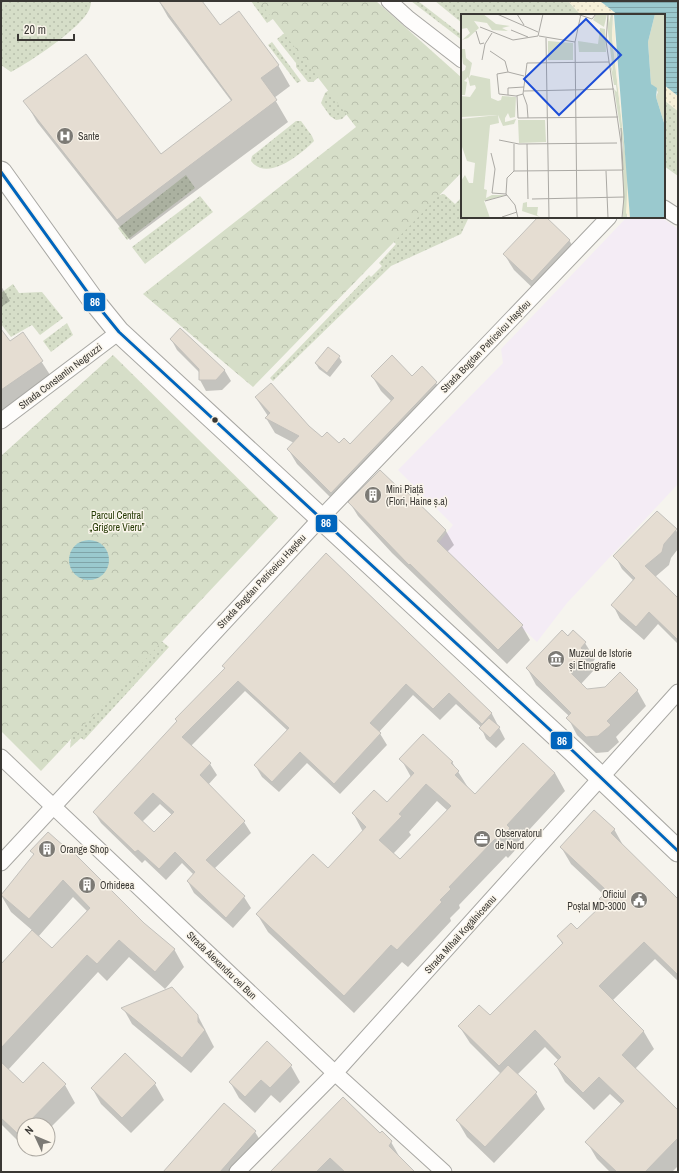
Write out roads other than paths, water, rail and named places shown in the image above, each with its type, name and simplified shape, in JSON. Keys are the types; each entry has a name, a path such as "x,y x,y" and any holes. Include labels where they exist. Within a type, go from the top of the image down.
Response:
{"main road":[{"path":"1,172 93,300 119,332 678,851"}],"street":[{"path":"389,1 409,19 461,59"},
{"path":"665,209 678,217"},
{"name":"Strada Bogdan Petriceicu Hașdeu","path":"1,862 196,650 608,218"},
{"name":"Strada Constantin Negruzzi","path":"1,421 119,332"},
{"name":"Strada Mihail Kogălniceanu","path":"237,1172 334,1073 678,692"},
{"name":"Strada Alexandru cel Bun","path":"1,757 334,1073 444,1172"}],"water":[{"path":"600,1 678,1 678,96 665,86 665,14 617,14"},
{"path":"89,540 97,542 103,546 107,552 109,560 107,568 103,574 97,578 89,580 81,578 75,574 71,568 69,560 71,552 75,546 81,542"}],"place":[{"name":"Sante","path":"65,136"},
{"name":"Mini Piață (Flori, Haine ș.a)","path":"373,495"},
{"name":"Muzeul de Istorie și Etnografie","path":"556,659"},
{"name":"Observatorul de Nord","path":"482,839"},
{"name":"Orange Shop","path":"47,849"},
{"name":"Orhideea","path":"87,885"},
{"name":"Oficiul Poștal MD-3000","path":"639,900"}],"park label":[{"name":"Parcul Central „Grigore Vieru”","path":"117,520"}]}
